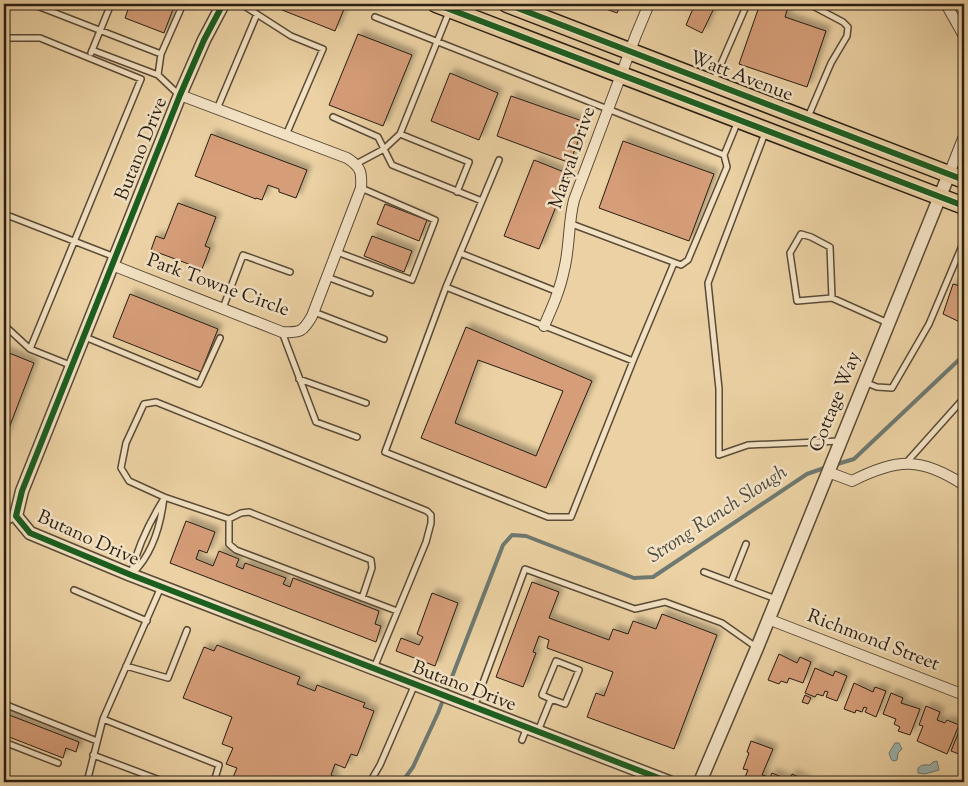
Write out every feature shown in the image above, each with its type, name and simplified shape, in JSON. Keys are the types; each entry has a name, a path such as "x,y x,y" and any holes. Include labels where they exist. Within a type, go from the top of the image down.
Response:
{"main road":[{"name":"Watt Avenue","path":"506,4 957,177"},
{"path":"443,6 964,206"}],"street":[{"name":"Butano Drive","path":"224,4 204,40 180,95 22,491 16,516 30,533 131,575 669,782"},
{"name":"Maryal Drive","path":"544,326 558,292 567,257 569,223 574,200 630,51 650,4"},
{"path":"946,4 964,36"},
{"path":"180,95 347,158 356,164 362,175 361,188"},
{"path":"957,177 964,136"},
{"name":"Cottage Way","path":"700,782 757,648 940,196 957,177"},
{"name":"Park Towne Circle","path":"114,261 223,309 282,332 297,333 305,328 314,312 361,188"},
{"path":"828,472 852,481 873,470 888,466 919,464 947,474 964,485"},
{"name":"Richmond Street","path":"768,619 964,694"}],"lane":[{"path":"32,4 161,54"},
{"path":"89,58 111,4"},
{"path":"158,75 161,54 183,4"},
{"path":"241,4 291,36 323,49 285,135"},
{"path":"713,83 747,4"},
{"path":"807,118 831,63 847,36 848,27 843,22 809,4"},
{"path":"356,164 384,148 400,134 437,42 443,6"},
{"path":"217,109 257,14"},
{"path":"375,17 724,155"},
{"path":"4,38 40,38 140,79 30,348"},
{"path":"92,50 158,75 180,95"},
{"path":"333,117 378,137 392,165 482,202"},
{"path":"569,223 681,265 688,260 727,167 724,155 739,120"},
{"path":"766,130 708,284 719,389 719,456 748,444 839,445"},
{"path":"400,134 469,162 457,192"},
{"path":"499,160 446,287 385,452 548,518 571,517 674,263"},
{"path":"337,252 412,280 435,220 361,188"},
{"path":"4,214 74,241 114,261"},
{"path":"832,298 830,247 812,237 801,234 790,253 797,301 832,298 888,323"},
{"path":"864,382 877,387 892,388 929,324 964,241"},
{"path":"460,253 558,292"},
{"path":"223,309 243,254 290,272"},
{"path":"327,277 370,293"},
{"path":"446,287 633,361"},
{"path":"314,312 384,339"},
{"path":"4,325 30,348 72,366"},
{"path":"282,332 316,422 357,437"},
{"path":"84,337 199,384 220,338"},
{"path":"300,379 366,403"},
{"path":"906,464 964,398"},
{"path":"362,598 372,568 371,560 249,512 241,512 229,519 164,497 129,481 121,468 126,442 144,404 156,402 427,511 431,515 432,523 426,542 374,668"},
{"path":"131,575 135,557 164,497"},
{"path":"131,575 142,564 161,520 164,497"},
{"path":"4,524 16,516"},
{"path":"229,519 229,544 236,550 397,610"},
{"path":"149,526 157,529"},
{"path":"731,582 746,544"},
{"path":"474,707 525,569 635,609 665,602 722,623 757,648"},
{"path":"704,572 776,600"},
{"path":"87,782 103,718 162,587"},
{"path":"74,590 147,621"},
{"path":"126,666 168,678 187,630"},
{"path":"556,661 578,670 565,704 551,699 542,695 556,661"},
{"path":"370,782 380,765 415,684"},
{"path":"522,740 532,730 551,699"},
{"path":"4,704 97,741"},
{"path":"103,718 219,765 214,782"},
{"path":"4,742 58,763"},
{"path":"93,755 165,782"}],"water":[{"path":"895,743 899,743 902,749 898,753 897,760 893,761 889,753"},
{"path":"937,761 939,770 925,774 918,773 919,767 930,765"}],"building":[{"path":"130,4 175,4 164,33 125,18"},
{"path":"267,4 346,4 335,31"},
{"path":"592,4 621,4 617,13"},
{"path":"695,4 716,4 702,33 686,25"},
{"path":"760,4 789,4 785,17 826,31 807,87 739,64"},
{"path":"358,34 412,55 383,126 329,105"},
{"path":"450,73 498,93 479,140 431,121"},
{"path":"511,96 585,122 570,163 497,136"},
{"path":"211,134 307,170 296,198 279,192 279,189 268,185 262,200 256,199 195,176"},
{"path":"623,141 714,174 689,241 599,208"},
{"path":"534,160 569,174 539,249 504,236"},
{"path":"178,203 216,217 205,246 210,248 202,269 151,250 156,236 164,239"},
{"path":"385,204 427,220 419,241 377,224"},
{"path":"372,236 412,251 404,272 364,256"},
{"path":"964,275 964,324 943,314 953,284 960,286"},
{"path":"130,294 218,329 201,372 113,337"},
{"path":"466,327 592,381 546,488 421,438","holes":["478,360 563,391 536,456 455,423"]},
{"path":"4,351 34,363 4,441"},
{"path":"186,521 215,532 207,553 199,550 196,559 213,566 219,551 239,559 236,566 243,569 245,563 286,578 283,584 290,587 293,578 379,611 375,624 381,626 376,642 170,563"},
{"path":"532,582 559,592 549,618 609,640 613,629 628,634 633,621 656,629 662,614 717,635 674,749 587,717 596,693 604,696 613,672 547,648 549,640 539,636 533,652 536,653 523,687 496,677"},
{"path":"432,593 458,603 435,666 396,651 401,638 419,645 423,637 417,634"},
{"path":"217,645 300,677 297,684 315,691 317,685 365,703 363,707 374,711 357,756 351,754 345,768 335,764 331,775 335,777 333,782 291,782 274,776 272,782 231,782 237,768 226,764 233,748 222,744 232,717 183,698 204,647 214,651"},
{"path":"779,654 797,663 800,657 811,662 803,683 789,678 787,683 781,681 779,684 768,680"},
{"path":"815,668 833,676 835,671 847,676 837,701 826,697 828,692 825,691 823,696 817,694 815,697 805,693"},
{"path":"854,683 873,692 875,687 886,691 876,717 865,712 867,708 864,707 862,712 856,710 855,713 844,709"},
{"path":"891,693 903,698 901,703 920,709 910,735 898,731 900,727 894,724 896,719 883,714"},
{"path":"805,695 811,698 808,704 802,702"},
{"path":"926,706 940,712 937,720 945,723 947,720 959,725 947,754 917,741 923,726 919,725"},
{"path":"4,713 79,742 76,752 66,748 63,758 4,735"},
{"path":"964,723 964,756 951,751"},
{"path":"751,741 773,749 762,775 766,776 763,782 743,782 748,770 743,769"},
{"path":"772,773 789,780 792,774 808,781 768,782"}],"waterway":[{"name":"Strong Ranch Slough","path":"834,465 854,459 964,355"},
{"name":"Strong Ranch Slough","path":"402,782 413,767 438,713 503,545 512,535 526,536 634,578 653,577 807,474 827,467"}],"cycle path":[{"path":"223,4 204,40 180,95 22,491 16,516 30,533 131,575 669,782"},
{"path":"436,4 964,206"},
{"path":"507,4 964,180"}]}
